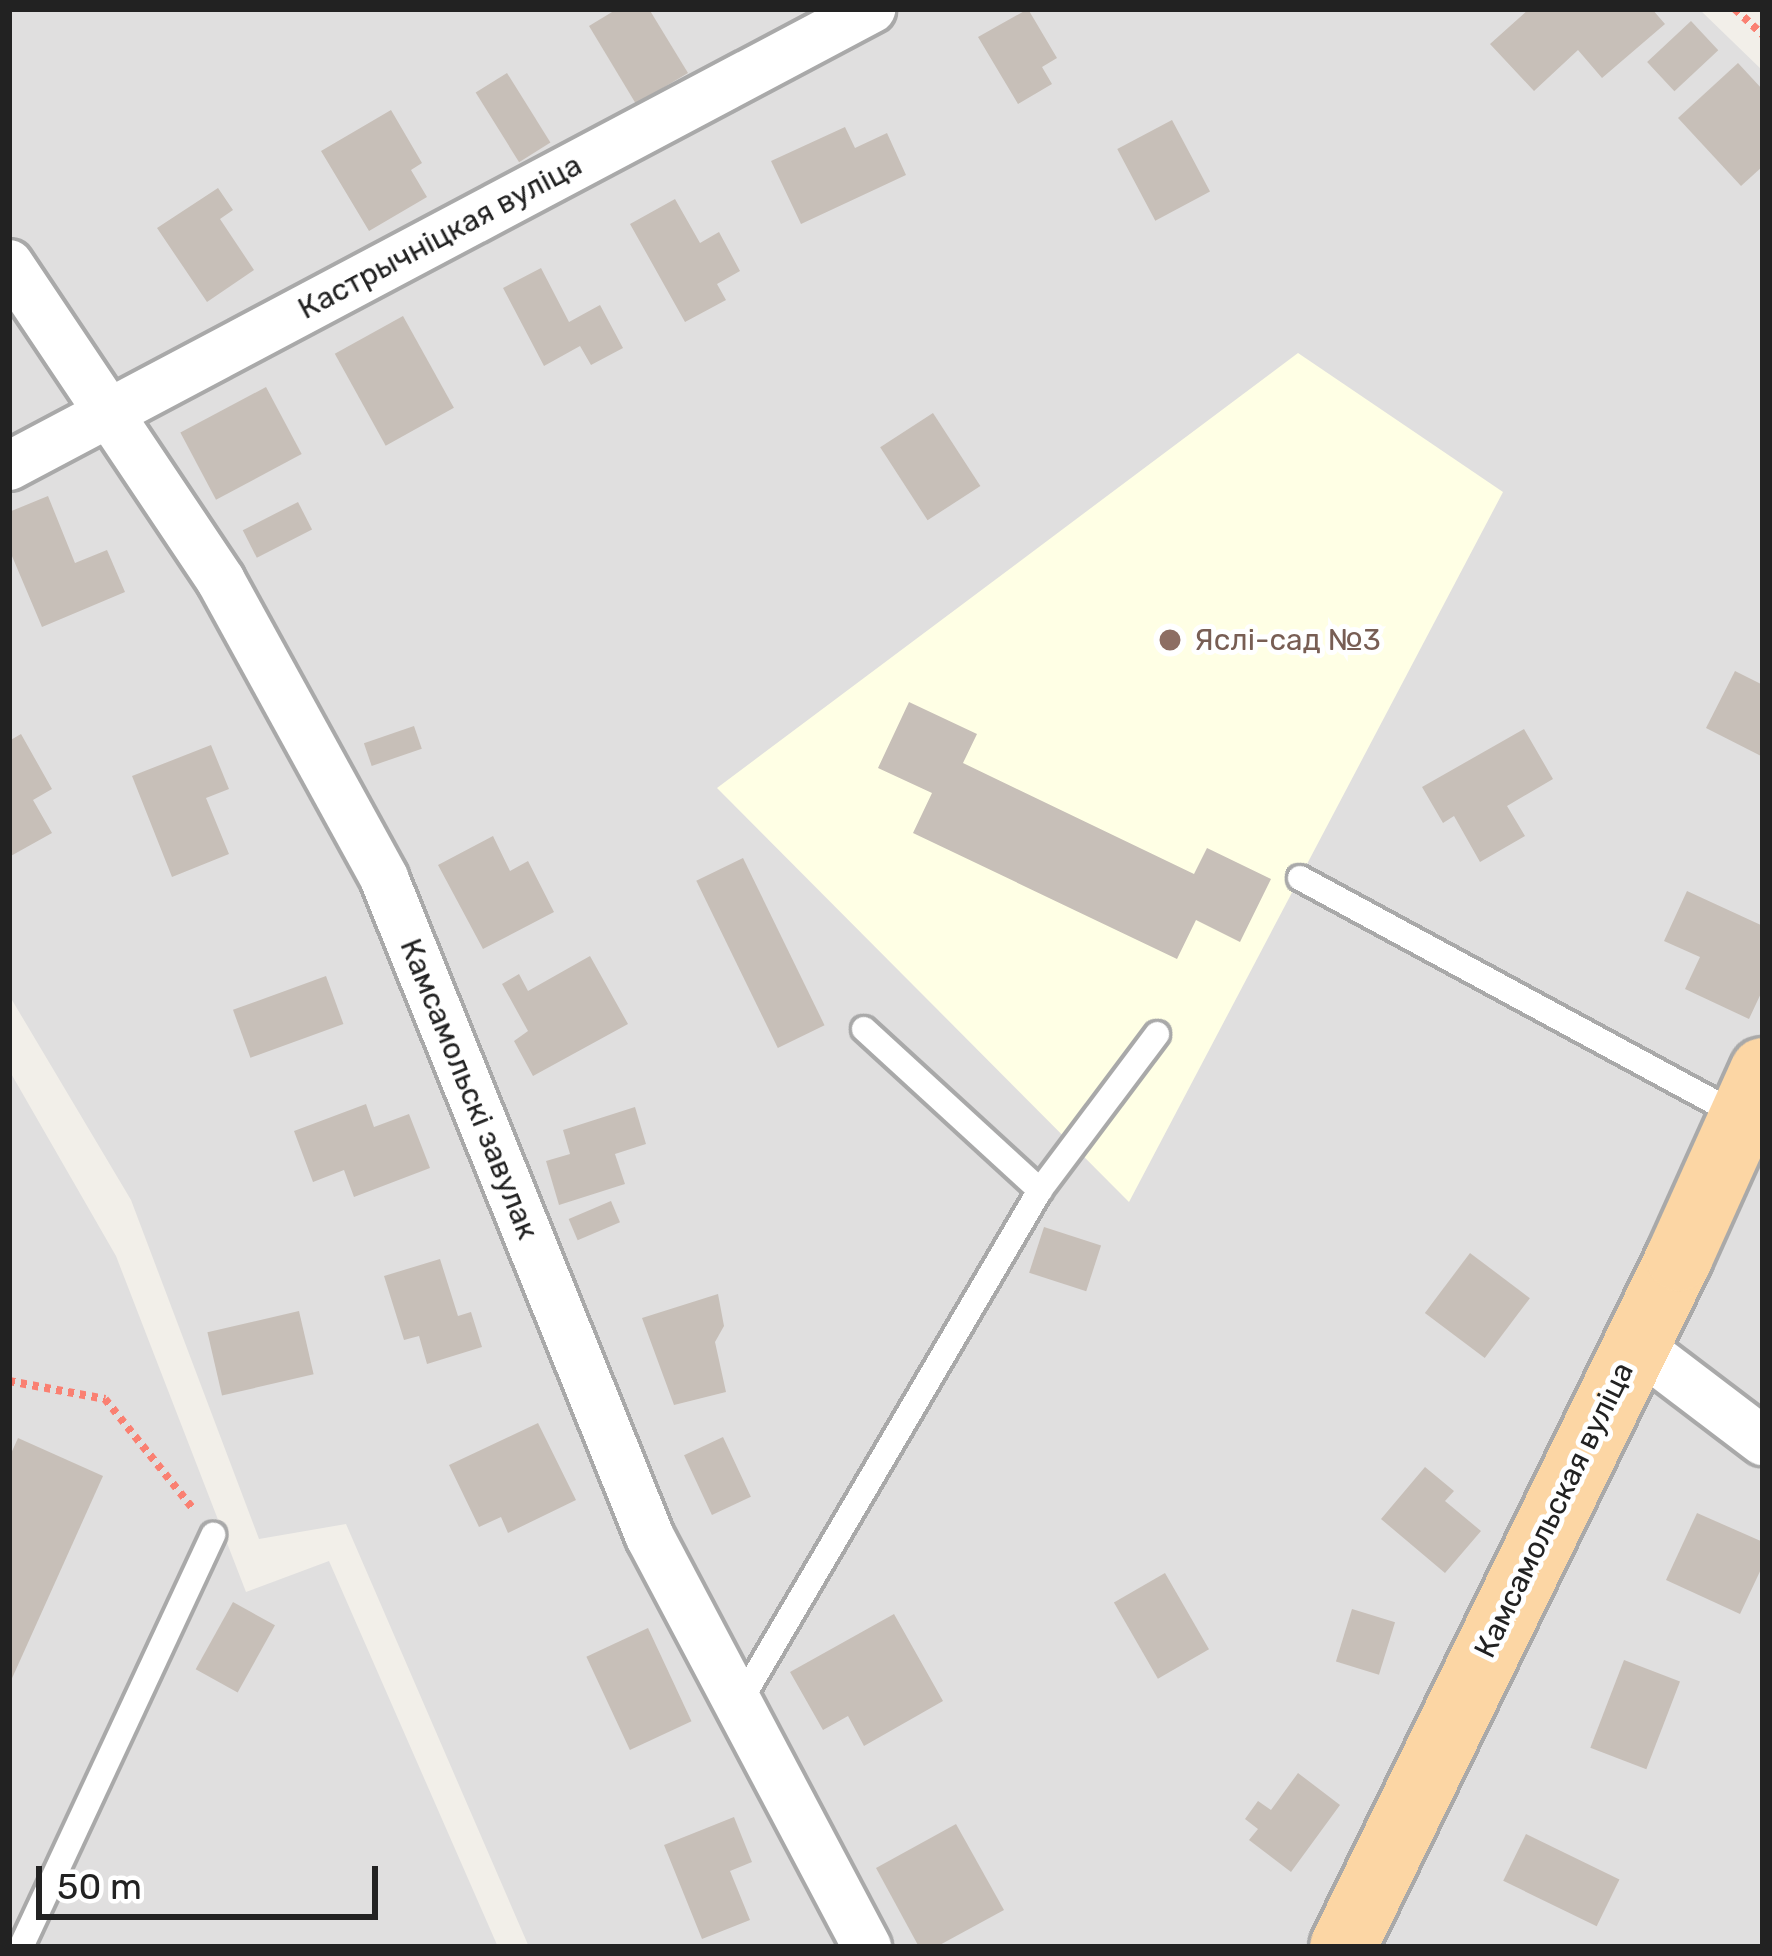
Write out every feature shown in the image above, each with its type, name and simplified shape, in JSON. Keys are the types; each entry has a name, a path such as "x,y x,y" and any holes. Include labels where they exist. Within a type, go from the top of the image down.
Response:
{"main road":[{"name":"Камсамольская вуліца","path":"1342,1947 1753,1094"}],"street":[{"name":"Кастрычніцкая вуліца","path":"9,466 872,9"},
{"name":"Камсамольскі завулак","path":"9,264 221,581 384,878 650,1537 867,1947"},
{"path":"1635,1344 1763,1441"}],"lane":[{"path":"1300,878 1753,1094"},
{"path":"864,1029 1040,1190"},
{"path":"738,1705 1040,1190 1157,1034"},
{"path":"21,1947 213,1534"}],"path":[{"path":"1736,9 1763,35"},
{"path":"9,1381 104,1399 213,1534"}],"shaded area":[{"path":"9,9 1699,9 1763,71 1763,1947 529,1947 346,1524 259,1539 131,1200 9,995"},
{"name":"Яслі-сад №3","path":"1298,353 1503,492 1129,1202 717,788"},
{"path":"9,1070 116,1256 246,1592 329,1561 498,1947 9,1947"}],"building":[{"path":"617,9 649,9 688,73 636,104 589,26"},
{"path":"1028,9 1057,58 1042,67 1052,84 1018,104 978,37"},
{"path":"1529,9 1652,9 1665,24 1602,78 1578,50 1534,91 1490,44"},
{"path":"1691,21 1718,50 1674,91 1647,62"},
{"path":"1738,63 1763,90 1763,166 1741,186 1678,118"},
{"path":"507,73 550,143 519,162 476,93"},
{"path":"391,110 422,163 411,170 427,197 369,231 321,151"},
{"path":"1172,120 1210,192 1155,221 1117,149"},
{"path":"845,127 855,148 887,133 906,175 801,224 771,161"},
{"path":"218,188 233,210 220,219 254,270 207,302 157,228"},
{"path":"675,199 700,243 719,232 740,271 717,284 726,300 685,322 630,224"},
{"path":"541,268 569,322 600,305 623,348 591,365 580,346 544,366 503,288"},
{"path":"403,316 454,408 386,446 335,354"},
{"path":"266,387 302,454 216,500 180,433"},
{"path":"933,413 980,486 928,520 880,447"},
{"path":"48,496 75,563 107,550 125,592 42,627 9,549 9,512"},
{"path":"298,502 312,530 257,558 243,530"},
{"path":"1735,671 1763,685 1763,757 1706,728"},
{"path":"909,702 977,734 963,763 1194,874 1207,848 1271,879 1240,942 1196,920 1177,959 913,833 932,793 878,768"},
{"path":"414,726 422,749 372,766 364,743"},
{"path":"1524,729 1553,779 1507,806 1525,836 1480,862 1454,816 1443,823 1422,787"},
{"path":"21,734 52,789 33,800 52,833 9,857 9,741"},
{"path":"211,745 229,789 206,798 229,854 172,877 132,776"},
{"path":"493,836 510,871 528,861 554,912 483,949 438,865"},
{"path":"743,858 825,1025 778,1048 696,881"},
{"path":"1687,891 1763,926 1763,989 1749,1019 1685,989 1700,957 1664,941"},
{"path":"590,956 628,1024 533,1076 514,1041 528,1031 502,984 519,974 528,991"},
{"path":"326,976 343,1024 250,1058 233,1010"},
{"path":"366,1104 374,1127 409,1114 430,1168 354,1197 344,1170 313,1182 294,1131"},
{"path":"635,1107 646,1144 615,1154 625,1184 559,1205 546,1161 570,1154 563,1130"},
{"path":"611,1201 620,1222 578,1240 569,1219"},
{"path":"1044,1227 1101,1246 1086,1291 1029,1273"},
{"path":"1470,1253 1530,1298 1485,1358 1425,1313"},
{"path":"440,1259 458,1316 471,1312 482,1347 427,1364 419,1336 404,1340 384,1276"},
{"path":"718,1294 724,1326 715,1342 726,1392 674,1405 642,1318"},
{"path":"299,1311 314,1374 222,1395 207,1332"},
{"path":"538,1423 576,1500 508,1533 501,1517 479,1527 449,1465"},
{"path":"723,1437 751,1497 712,1515 684,1455"},
{"path":"18,1438 103,1476 9,1685 9,1458"},
{"path":"1425,1467 1454,1491 1445,1501 1481,1531 1445,1573 1381,1519"},
{"path":"1697,1513 1763,1542 1763,1565 1740,1614 1666,1580"},
{"path":"1165,1573 1209,1649 1158,1679 1114,1602"},
{"path":"233,1602 275,1625 238,1693 196,1669"},
{"path":"1352,1609 1395,1622 1379,1675 1336,1662"},
{"path":"894,1614 943,1701 864,1746 848,1716 823,1730 790,1672"},
{"path":"648,1628 692,1721 630,1750 586,1657"},
{"path":"1624,1660 1680,1682 1646,1769 1590,1748"},
{"path":"1298,1773 1340,1805 1291,1872 1249,1840 1258,1829 1245,1819 1258,1801 1271,1810"},
{"path":"734,1817 752,1862 730,1871 750,1920 702,1939 664,1845"},
{"path":"956,1824 1004,1910 936,1947 919,1947 876,1868"},
{"path":"1526,1834 1619,1880 1597,1926 1503,1881"}],"place":[{"name":"Яслі-сад №3","path":"1170,640"}]}
